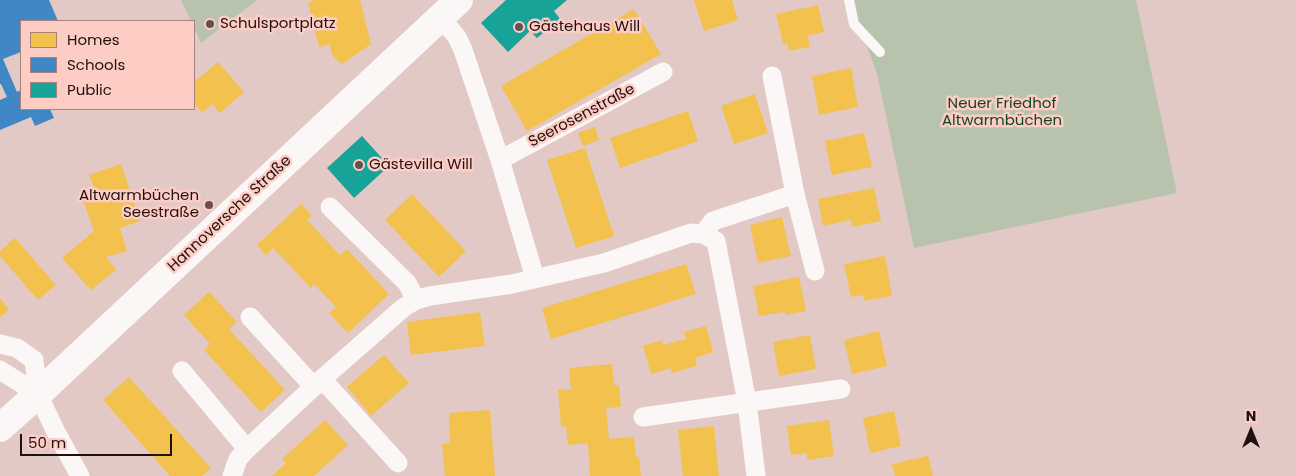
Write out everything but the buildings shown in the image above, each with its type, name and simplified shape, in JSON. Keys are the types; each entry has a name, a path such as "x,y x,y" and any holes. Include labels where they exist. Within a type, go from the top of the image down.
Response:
{"main road":[{"name":"Hannoversche Straße","path":"0,428 450,9"}],"street":[{"path":"450,9 457,37 500,160 535,278"},
{"name":"Seerosenstraße","path":"500,160 664,72"},
{"path":"772,76 795,194 815,271"},
{"path":"704,234 713,221 795,194"},
{"path":"330,207 407,283 416,300"},
{"path":"232,476 238,459 247,449 403,308 416,300 430,296 512,284 604,262 691,233 704,234 716,241 747,402 756,476"},
{"path":"250,317 398,463"},
{"path":"0,344 18,348 34,360 38,394 80,476"},
{"path":"0,370 38,394"},
{"path":"182,371 247,449"},
{"path":"643,416 841,389"}],"lane":[{"path":"849,0 854,24 880,52"}],"green space":[{"name":"Schulsportplatz","path":"181,0 257,0 201,43 195,29 195,20 191,20"},
{"name":"Neuer Friedhof Altwarmbüchen","path":"854,0 1136,0 1177,193 914,248 877,73 858,22"}],"place":[{"name":"Schulsportplatz","path":"210,24"},
{"name":"Gästehaus Will","path":"519,27"},
{"name":"Gästevilla Will","path":"359,165"},
{"name":"Altwarmbüchen Seestraße","path":"209,205"}]}
